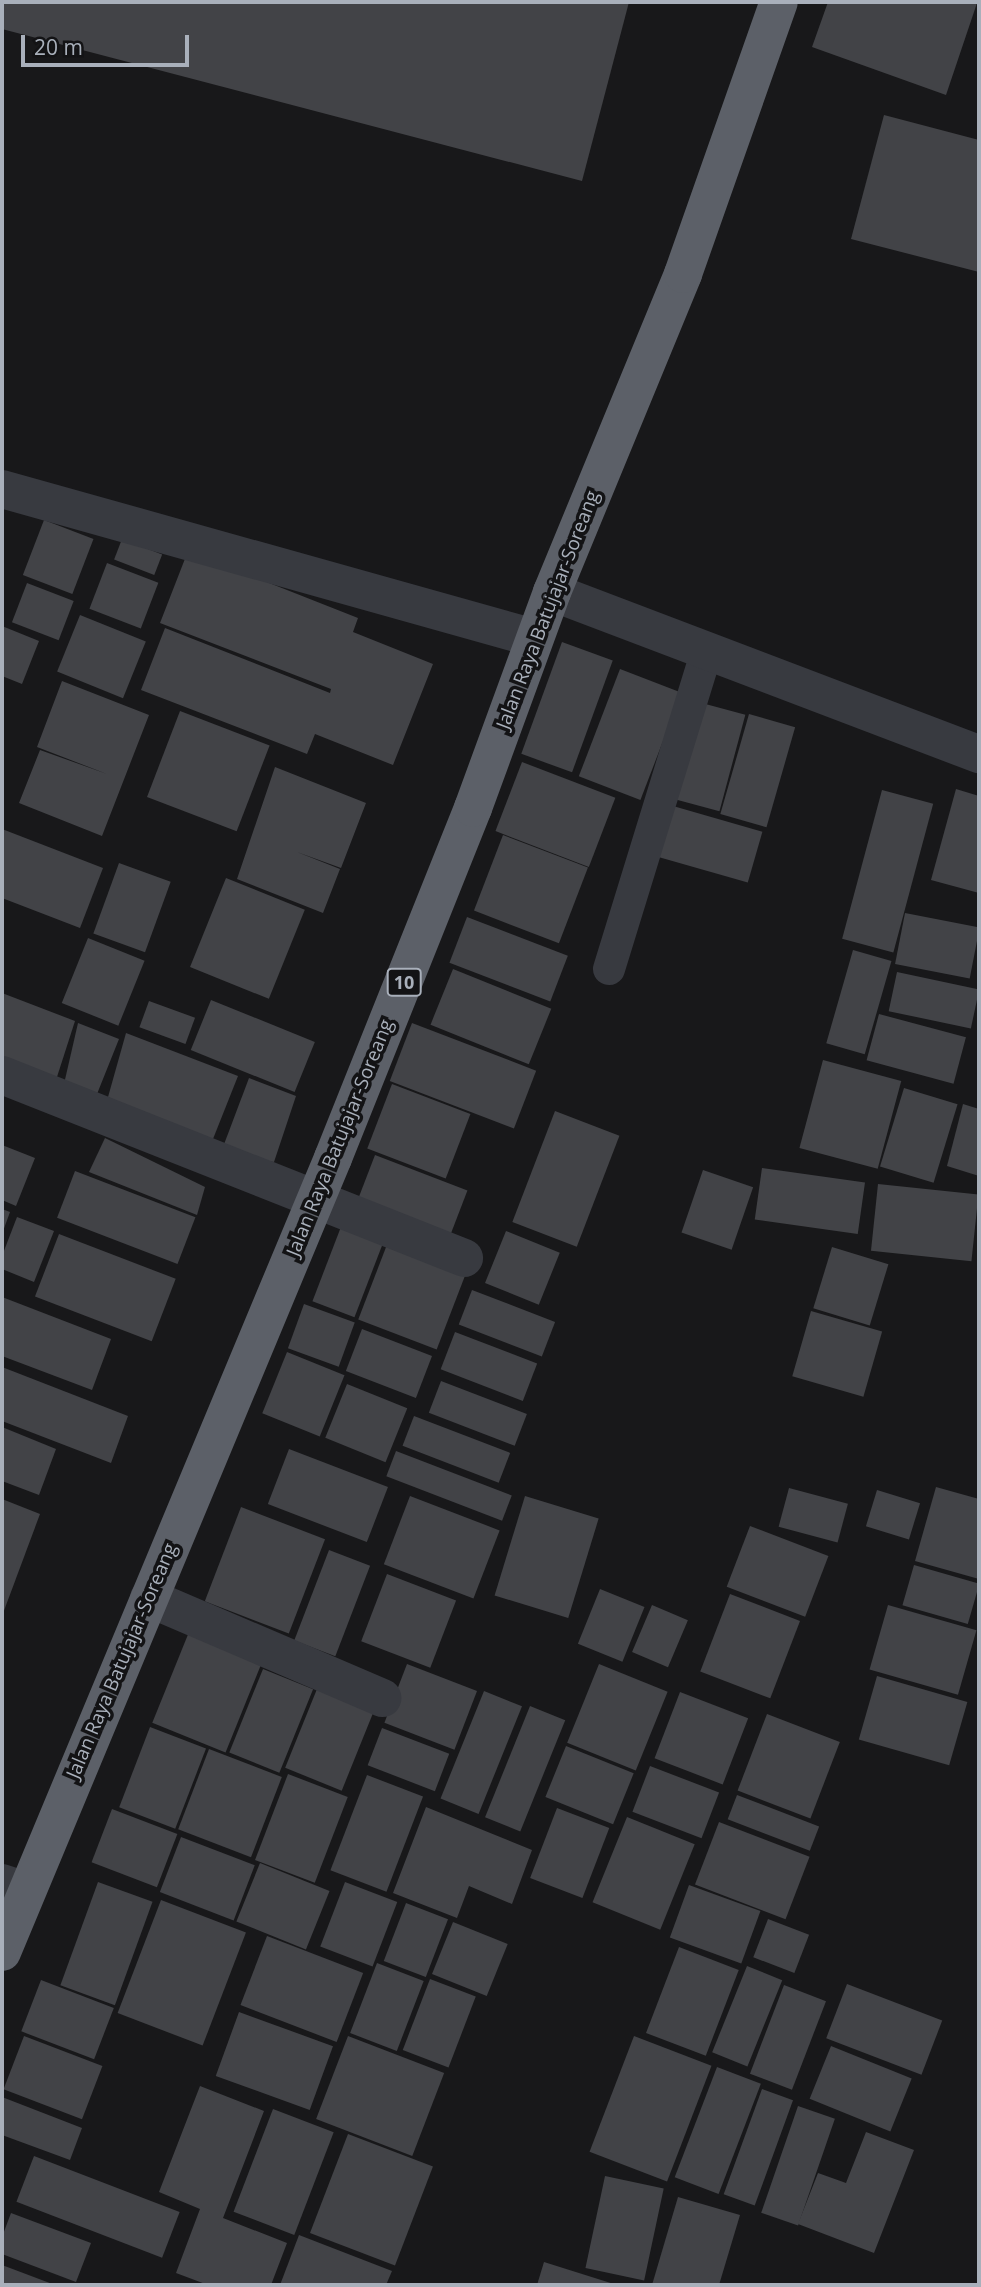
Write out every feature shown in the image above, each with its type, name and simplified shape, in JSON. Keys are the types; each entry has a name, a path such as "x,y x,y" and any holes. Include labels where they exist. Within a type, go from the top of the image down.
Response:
{"highway":[{"name":"Jalan Raya Batujajar-Soreang","path":"2,1952 14,1887 149,1598 473,808 552,592 682,274 779,2"}],"street":[{"path":"2,489 534,638"},
{"path":"552,592 979,754"},
{"path":"2,1074 464,1258"},
{"path":"149,1598 382,1698"}],"lane":[{"path":"609,969 707,651"}],"building":[{"path":"2,2 629,2 582,181 2,29"},
{"path":"828,2 977,3 946,95 812,47"},
{"path":"884,115 979,140 979,272 851,239"},
{"path":"44,520 93,539 72,594 23,575"},
{"path":"122,539 162,554 154,575 114,560"},
{"path":"188,551 358,618 353,632 433,664 393,765 315,734 307,754 141,690 165,628 330,693 331,689 160,623"},
{"path":"107,563 158,583 141,628 89,609"},
{"path":"27,583 74,601 59,640 12,622"},
{"path":"80,615 146,642 123,698 57,672"},
{"path":"2,626 39,641 22,684 2,676"},
{"path":"562,642 613,660 572,772 521,754"},
{"path":"620,669 682,693 640,800 579,776"},
{"path":"62,681 149,715 102,836 19,803 40,750 107,774 37,747"},
{"path":"698,702 745,715 719,811 672,799"},
{"path":"180,711 270,745 237,831 147,797"},
{"path":"749,714 795,727 766,827 720,814"},
{"path":"522,762 615,798 589,867 495,831"},
{"path":"275,767 366,803 341,868 297,852 340,869 323,913 237,879"},
{"path":"956,789 979,796 979,893 931,880"},
{"path":"882,790 933,804 893,952 842,939"},
{"path":"673,806 762,832 748,883 658,857"},
{"path":"2,829 103,868 80,928 2,898"},
{"path":"503,835 588,868 559,943 474,911"},
{"path":"119,863 171,882 145,952 93,933"},
{"path":"226,878 305,910 269,999 190,967"},
{"path":"905,913 979,927 970,979 895,964"},
{"path":"467,917 568,956 550,1001 449,963"},
{"path":"88,938 145,961 118,1026 62,1003"},
{"path":"853,950 891,961 865,1054 826,1043"},
{"path":"453,969 551,1009 529,1064 431,1025"},
{"path":"897,972 979,989 971,1029 889,1011"},
{"path":"2,993 75,1021 56,1080 2,1065"},
{"path":"211,1000 315,1042 295,1092 191,1050"},
{"path":"149,1001 195,1018 185,1044 139,1027"},
{"path":"879,1014 966,1037 954,1084 867,1060"},
{"path":"78,1023 119,1039 95,1099 64,1084"},
{"path":"412,1023 536,1071 514,1129 390,1081"},
{"path":"126,1033 238,1076 211,1144 108,1097"},
{"path":"823,1060 901,1081 878,1169 799,1148"},
{"path":"249,1078 296,1096 274,1162 220,1155"},
{"path":"392,1084 470,1114 446,1179 367,1148"},
{"path":"904,1088 958,1104 934,1183 880,1166"},
{"path":"963,1104 979,1109 979,1176 947,1166"},
{"path":"555,1111 619,1136 577,1247 512,1222"},
{"path":"105,1138 205,1187 197,1215 89,1172"},
{"path":"2,1145 35,1158 16,1206 2,1200"},
{"path":"375,1155 467,1190 448,1240 356,1204"},
{"path":"762,1168 865,1182 858,1234 755,1219"},
{"path":"703,1170 753,1187 732,1250 682,1232"},
{"path":"75,1171 195,1217 178,1264 57,1218"},
{"path":"878,1184 978,1195 971,1261 871,1251"},
{"path":"2,1209 10,1212 2,1234"},
{"path":"17,1217 54,1231 34,1282 2,1269 2,1256"},
{"path":"344,1219 386,1235 354,1317 312,1301"},
{"path":"506,1231 560,1253 539,1305 485,1283"},
{"path":"59,1234 176,1279 152,1341 35,1297"},
{"path":"388,1242 466,1272 437,1350 358,1319"},
{"path":"832,1247 888,1264 870,1325 813,1308"},
{"path":"472,1290 555,1322 542,1356 459,1325"},
{"path":"2,1297 111,1339 92,1390 2,1356"},
{"path":"304,1304 355,1322 339,1367 288,1348"},
{"path":"811,1311 882,1331 863,1397 792,1376"},
{"path":"362,1329 432,1356 416,1398 346,1371"},
{"path":"455,1332 537,1364 523,1401 441,1369"},
{"path":"287,1352 344,1375 320,1436 262,1413"},
{"path":"2,1367 128,1416 111,1463 2,1421"},
{"path":"441,1381 527,1414 515,1446 429,1413"},
{"path":"347,1384 407,1408 386,1462 325,1438"},
{"path":"414,1416 510,1453 499,1483 403,1446"},
{"path":"2,1427 56,1449 39,1495 2,1481"},
{"path":"289,1449 388,1487 367,1542 268,1504"},
{"path":"396,1451 512,1495 502,1521 386,1476"},
{"path":"936,1487 979,1499 979,1579 915,1561"},
{"path":"789,1488 848,1504 838,1542 779,1527"},
{"path":"877,1490 920,1503 909,1539 866,1526"},
{"path":"410,1496 500,1530 473,1599 384,1564"},
{"path":"525,1496 599,1519 568,1618 495,1595"},
{"path":"2,1499 40,1514 2,1616"},
{"path":"241,1507 325,1539 289,1634 205,1601"},
{"path":"750,1526 828,1556 805,1617 727,1587"},
{"path":"329,1550 370,1566 335,1656 294,1641"},
{"path":"914,1565 979,1584 968,1624 902,1605"},
{"path":"387,1574 456,1601 430,1668 361,1641"},
{"path":"600,1589 645,1607 622,1662 578,1644"},
{"path":"730,1594 800,1621 770,1698 700,1671"},
{"path":"652,1605 688,1620 668,1667 632,1652"},
{"path":"888,1605 976,1630 958,1695 870,1669"},
{"path":"189,1632 262,1662 226,1752 152,1723"},
{"path":"407,1664 477,1691 454,1750 384,1723"},
{"path":"599,1664 668,1692 636,1771 567,1743"},
{"path":"263,1669 313,1689 279,1773 229,1752"},
{"path":"877,1676 967,1702 949,1765 859,1739"},
{"path":"317,1689 374,1712 342,1791 285,1768"},
{"path":"484,1691 522,1706 479,1814 441,1799"},
{"path":"680,1692 748,1718 723,1784 655,1758"},
{"path":"530,1706 565,1720 520,1831 485,1817"},
{"path":"767,1714 840,1742 810,1819 738,1791"},
{"path":"150,1727 206,1749 175,1829 119,1807"},
{"path":"382,1728 449,1754 435,1791 368,1765"},
{"path":"566,1746 634,1773 613,1824 545,1797"},
{"path":"209,1749 282,1777 251,1857 178,1829"},
{"path":"650,1766 719,1793 702,1838 632,1812"},
{"path":"288,1774 348,1797 315,1883 255,1860"},
{"path":"367,1775 423,1797 386,1892 330,1870"},
{"path":"737,1795 819,1827 810,1851 728,1819"},
{"path":"426,1807 532,1850 512,1904 469,1886 457,1918 393,1893"},
{"path":"557,1808 609,1828 582,1898 530,1878"},
{"path":"112,1809 177,1834 157,1887 92,1862"},
{"path":"627,1817 695,1844 660,1930 593,1902"},
{"path":"719,1822 810,1857 786,1919 695,1885"},
{"path":"181,1837 255,1865 234,1920 160,1892"},
{"path":"260,1863 330,1891 306,1950 236,1921"},
{"path":"98,1882 153,1902 115,2005 60,1985"},
{"path":"345,1882 397,1902 373,1966 320,1946"},
{"path":"689,1885 760,1911 741,1964 670,1938"},
{"path":"161,1900 246,1933 203,2046 118,2013"},
{"path":"406,1903 448,1919 426,1977 384,1961"},
{"path":"768,1919 809,1935 794,1973 753,1957"},
{"path":"453,1922 508,1944 487,1996 432,1974"},
{"path":"267,1936 363,1973 337,2042 240,2005"},
{"path":"679,1947 739,1970 706,2056 646,2033"},
{"path":"377,1963 424,1981 397,2051 350,2033"},
{"path":"747,1966 782,1980 747,2066 712,2052"},
{"path":"430,1979 476,1997 449,2068 403,2050"},
{"path":"41,1980 114,2008 94,2059 21,2031"},
{"path":"847,1984 942,2021 921,2075 826,2038"},
{"path":"784,1985 826,2001 792,2090 750,2074"},
{"path":"239,2012 333,2046 310,2110 216,2076"},
{"path":"24,2036 102,2066 82,2119 4,2089"},
{"path":"348,2036 444,2073 412,2156 316,2119"},
{"path":"634,2036 711,2066 667,2182 590,2152"},
{"path":"831,2046 912,2079 890,2131 810,2099"},
{"path":"717,2067 761,2084 719,2194 675,2177"},
{"path":"200,2086 264,2111 223,2218 287,2243 271,2285 208,2285 176,2273 200,2209 159,2192"},
{"path":"762,2089 793,2100 755,2206 724,2194"},
{"path":"2,2097 82,2128 70,2160 2,2135"},
{"path":"798,2106 835,2119 798,2226 761,2213"},
{"path":"273,2109 334,2132 294,2235 234,2212"},
{"path":"866,2132 914,2150 874,2253 798,2224 818,2173 846,2183"},
{"path":"348,2134 433,2167 395,2266 310,2233"},
{"path":"34,2156 180,2212 162,2258 16,2202"},
{"path":"605,2176 664,2188 644,2280 585,2268"},
{"path":"678,2197 740,2215 719,2285 652,2285"},
{"path":"11,2213 91,2243 76,2282 2,2254 2,2237"},
{"path":"299,2235 392,2271 386,2285 280,2285"},
{"path":"544,2262 617,2285 537,2285"},
{"path":"2,2265 55,2285 2,2285"}]}
